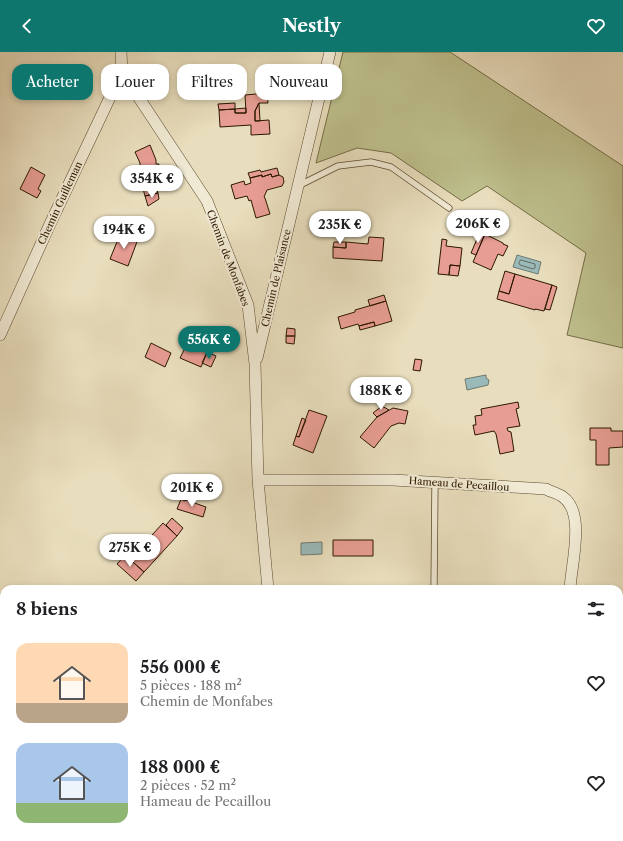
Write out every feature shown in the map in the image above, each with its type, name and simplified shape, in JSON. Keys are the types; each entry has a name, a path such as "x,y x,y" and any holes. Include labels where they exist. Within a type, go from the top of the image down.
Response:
{"street":[{"path":"121,52 122,64"},
{"name":"Chemin de Plaisance","path":"256,364 330,52"},
{"name":"Chemin Guilleman","path":"0,335 50,224 109,100"},
{"name":"Chemin de Monfabes","path":"140,100 207,201 248,305 256,364 258,480 268,585"},
{"name":"Hameau de Pecaillou","path":"258,480 393,480 546,489 563,497 572,506 576,522 570,585"}],"lane":[{"path":"298,186 338,166 371,162 391,167 449,208"},
{"path":"434,585 435,483"}],"green space":[{"path":"343,52 450,52 623,166 623,348 567,335 586,253 487,186 462,201 391,153 357,148 316,163 331,100 342,100 342,64 340,64"}],"water":[{"path":"517,255 541,262 538,274 513,267"},
{"path":"486,375 486,378 489,380 488,385 467,390 465,379"},
{"path":"322,542 322,554 301,555 301,543"}],"building":[{"path":"255,94 255,100 268,100 268,103 259,103 255,111 255,121 269,120 270,134 251,135 251,125 220,127 219,110 235,109 235,113 246,113 245,100 247,100 247,95"},
{"path":"235,103 235,109 219,110 218,104"},
{"path":"259,103 260,121 255,121 255,111"},
{"path":"246,108 246,113 235,113 235,109"},
{"path":"150,145 156,160 156,164 159,164 156,178 161,179 160,187 142,185 143,177 140,173 140,163 135,152"},
{"path":"31,167 45,175 38,189 41,191 37,198 20,189"},
{"path":"277,168 279,175 272,177 271,174 262,177 262,175 250,178 248,173 260,170 261,172"},
{"path":"137,173 140,173 143,177 142,185 136,184"},
{"path":"271,174 272,177 279,175 283,177 284,182 282,186 267,190 264,197 270,214 256,218 251,200 249,201 247,196 235,199 231,185 244,181 245,185 251,183 250,178 262,175 262,177"},
{"path":"142,185 156,187 158,193 145,196"},
{"path":"158,193 159,199 148,206 145,196"},
{"path":"125,227 130,236 125,234 119,237 117,241 113,233"},
{"path":"480,232 485,234 476,255 471,253"},
{"path":"125,234 138,239 128,266 110,259 119,237"},
{"path":"485,234 508,246 503,256 498,254 491,270 473,262"},
{"path":"369,237 384,238 382,261 333,258 333,247 346,248 346,242 368,244"},
{"path":"442,239 447,240 446,246 462,248 460,266 450,265 449,275 438,274"},
{"path":"334,242 346,242 346,248 333,247"},
{"path":"450,265 460,266 458,276 449,275"},
{"path":"505,271 515,274 509,294 499,291"},
{"path":"515,274 552,285 544,311 535,310 497,299 499,291 509,294"},
{"path":"552,285 557,287 550,310 545,309"},
{"path":"384,295 386,301 370,306 368,300"},
{"path":"386,301 392,321 375,326 374,322 359,326 358,324 341,329 338,317 355,312 355,310"},
{"path":"374,322 375,326 360,330 359,326"},
{"path":"287,328 295,329 295,336 286,336"},
{"path":"286,336 295,336 294,344 286,343"},
{"path":"205,338 212,341 201,367 180,358 187,344 200,349"},
{"path":"151,343 171,353 165,367 145,357"},
{"path":"207,352 216,356 211,367 202,363"},
{"path":"415,359 422,360 420,371 413,370"},
{"path":"518,402 519,408 516,409 520,426 507,428 508,431 511,432 514,451 500,454 494,431 475,435 473,425 476,425 475,416 482,415 481,409"},
{"path":"382,406 389,410 377,417 373,413"},
{"path":"393,408 408,411 405,424 399,423 391,426 374,448 360,437 377,417"},
{"path":"309,410 327,416 313,453 293,445 296,436 299,437"},
{"path":"302,418 306,420 299,437 296,436"},
{"path":"590,428 611,428 611,431 623,431 623,447 609,448 609,465 596,465 596,440 590,440"},
{"path":"181,499 206,507 203,517 177,509"},
{"path":"172,518 183,528 177,536 166,525"},
{"path":"163,523 177,536 144,572 125,555 137,543 141,547"},
{"path":"333,540 373,540 373,556 333,556"},
{"path":"125,555 144,572 136,581 117,564"}]}
